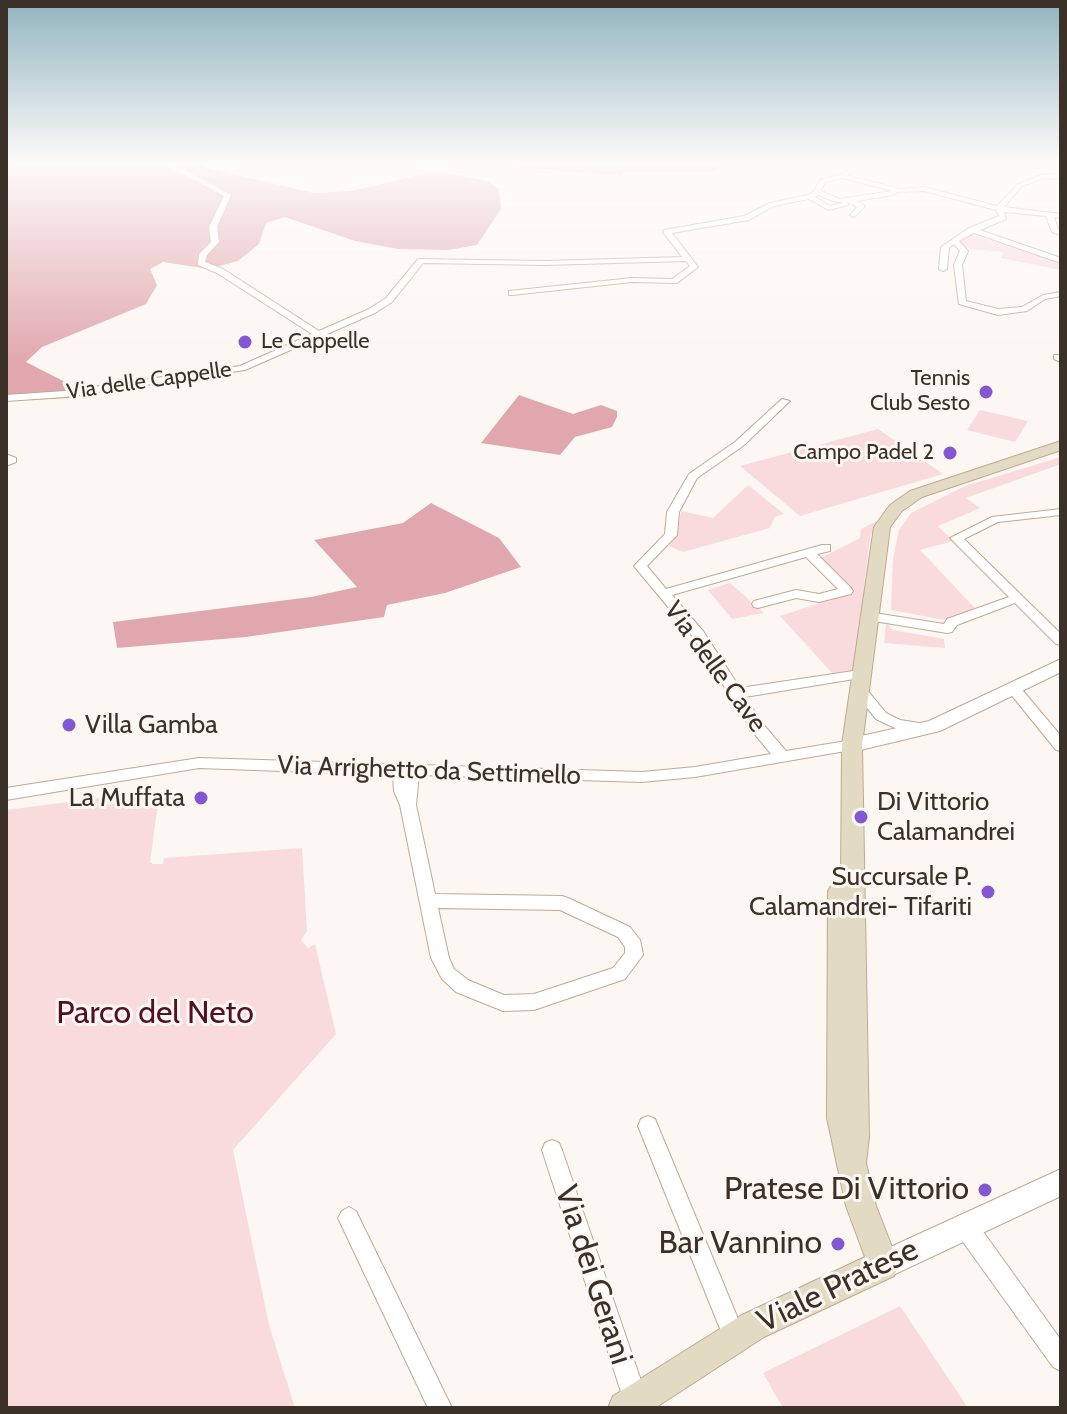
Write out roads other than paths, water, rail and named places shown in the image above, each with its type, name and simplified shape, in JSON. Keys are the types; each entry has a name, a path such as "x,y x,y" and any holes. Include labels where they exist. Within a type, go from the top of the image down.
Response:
{"main road":[{"path":"883,1265 851,1164 855,1137 855,816 851,802 852,745 879,536 896,508 932,487 1061,445"},
{"name":"Viale Pratese","path":"642,1402 779,1311 883,1265"}],"street":[{"path":"213,230 215,242 203,254 201,263 235,280 319,335"},
{"path":"512,293 632,280 670,283 692,270 689,259 667,232 679,230"},
{"path":"943,269 945,247 972,230 1061,261"},
{"path":"954,240 964,251 958,265 964,303 1005,312 1024,309 1038,299 1061,294"},
{"name":"Via delle Cappelle","path":"6,398 69,394 242,368 389,300 421,261 545,263 689,259"},
{"name":"Via delle Cave","path":"783,758 758,728 739,693 698,634 640,566 671,535 673,512 693,476 739,444 785,401"},
{"path":"6,457 12,460 6,463"},
{"path":"1061,512 996,519 956,538 1061,641"},
{"path":"662,594 826,548"},
{"path":"758,604 796,594 819,598 847,591 809,553"},
{"path":"868,616 947,629 952,622 1017,598"},
{"path":"852,745 925,728 1061,665"},
{"path":"739,693 859,681 881,716 897,724 925,728"},
{"path":"1014,689 1061,746"},
{"name":"Via Arrighetto da Settimello","path":"6,794 199,763 642,777 783,758 852,745"},
{"path":"406,769 408,805 431,901 440,958 448,974 466,988 503,1003 534,1002 619,974 630,965 634,955 632,940 624,932 562,903 431,901"},
{"path":"648,1126 735,1338"},
{"name":"Via dei Gerani","path":"552,1150 642,1402"},
{"name":"Viale Pratese","path":"883,1265 1061,1182"},
{"path":"349,1218 440,1408"},
{"path":"966,1227 1061,1359"}],"place":[{"name":"Le Cappelle","path":"245,342"},
{"name":"Tennis Club Sesto","path":"986,392"},
{"name":"Campo Padel 2","path":"950,453"},
{"name":"Villa Gamba","path":"69,725"},
{"name":"La Muffata","path":"201,798"},
{"name":"Di Vittorio Calamandrei","path":"861,817"},
{"name":"Succursale P. Calamandrei- Tifariti","path":"988,892"},
{"name":"Pratese Di Vittorio","path":"985,1190"},
{"name":"Bar Vannino","path":"838,1244"}],"park label":[{"name":"Parco del Neto","path":"155,1014"}]}
